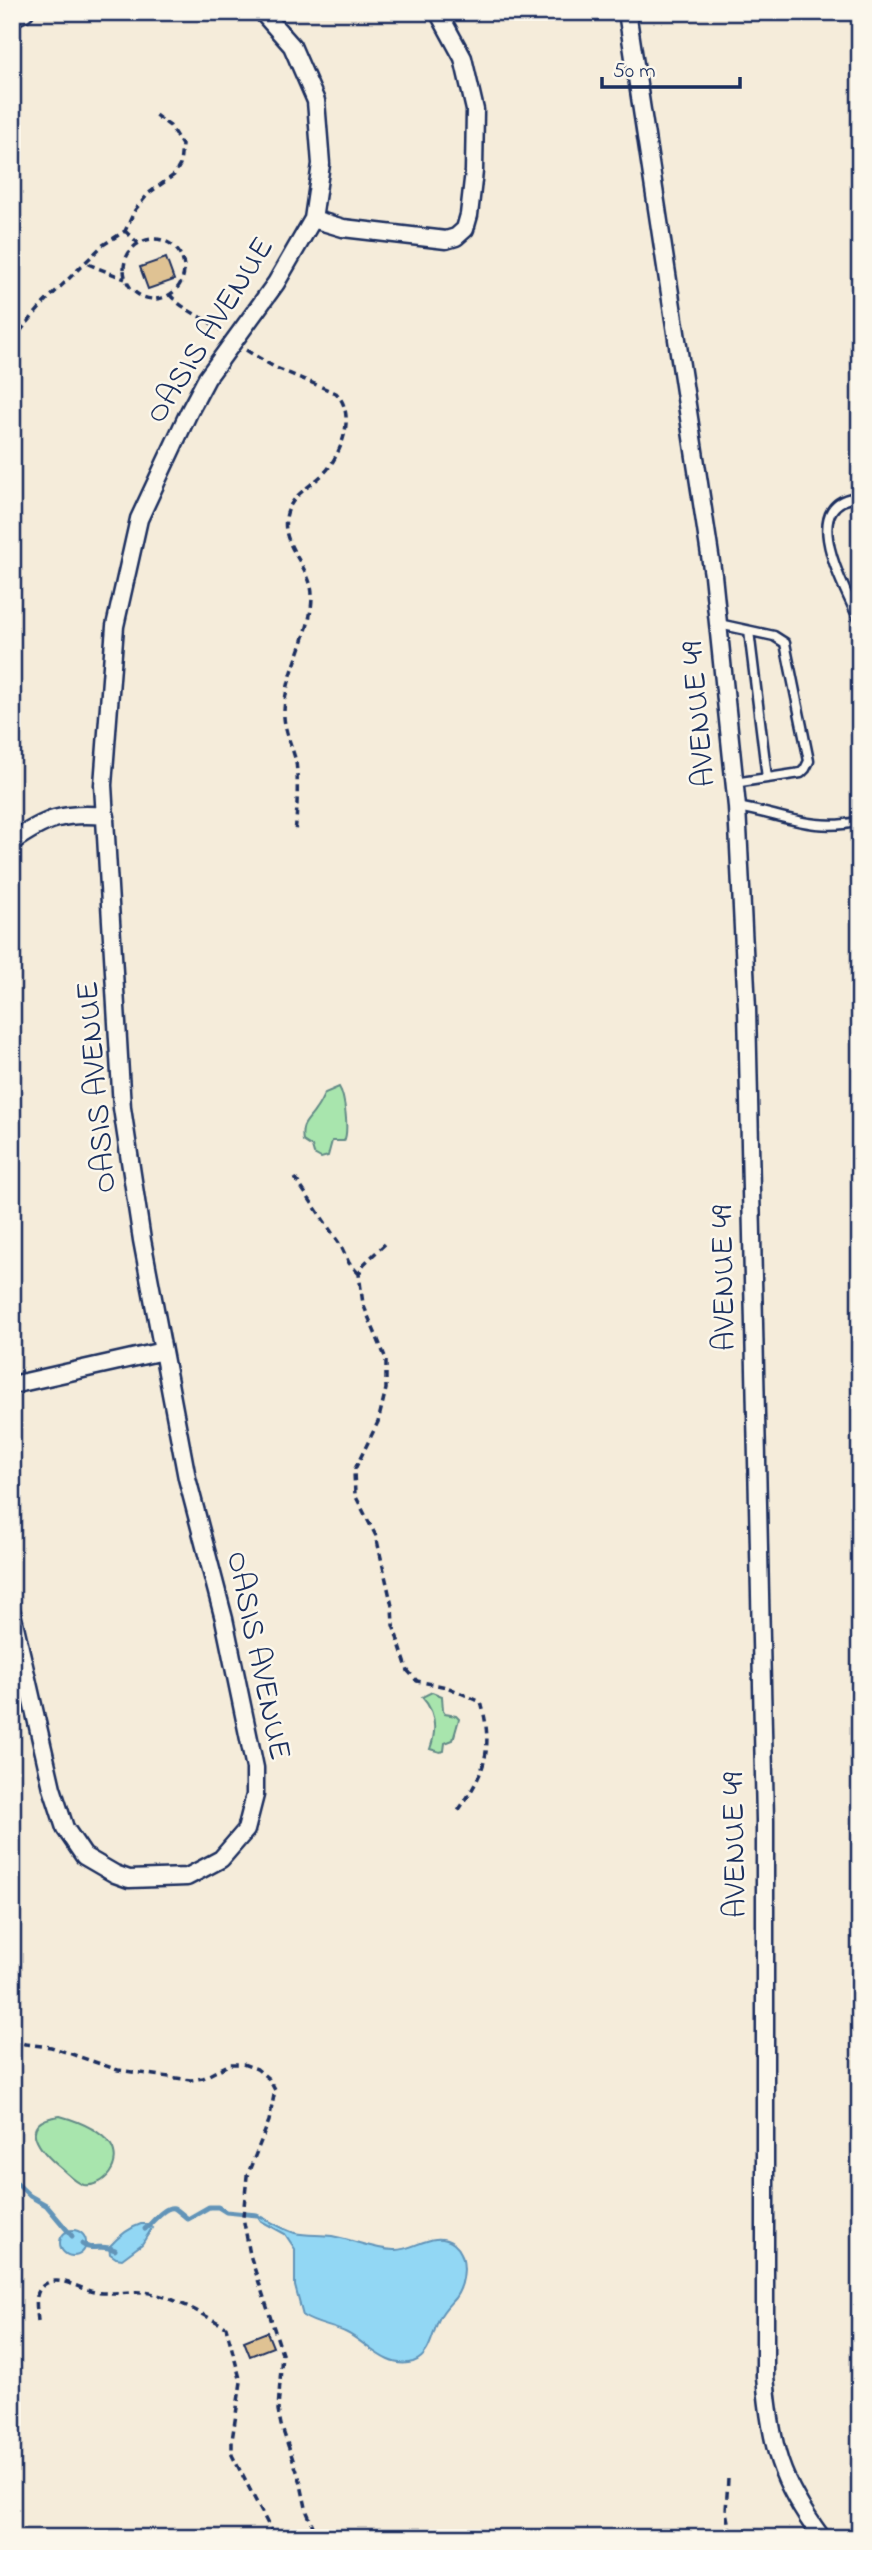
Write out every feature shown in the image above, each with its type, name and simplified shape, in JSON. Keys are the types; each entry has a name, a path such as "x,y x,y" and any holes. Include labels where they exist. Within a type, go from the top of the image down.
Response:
{"street":[{"path":"12,18 25,12"},
{"name":"OASIS AVENUE","path":"12,1613 52,1788 65,1828 84,1856 129,1879 187,1877 221,1859 246,1830 255,1795 255,1768 224,1619 187,1478 142,1240 122,1108 103,785 115,626 139,519 188,412 207,378 275,284 313,219 321,164 316,101 292,46 262,12"},
{"path":"313,219 363,231 446,240 456,237 466,229 474,171 475,110 463,58 438,12"},
{"name":"AVENUE 49","path":"626,12 719,624 737,807 747,1009 765,1806 765,2376 769,2423 778,2461 796,2502 822,2538"},
{"path":"12,842 32,828 61,816 106,816"},
{"path":"12,1385 163,1351"}],"lane":[{"path":"860,496 848,497 838,502 830,512 827,532 832,558 860,622"},
{"path":"719,624 774,636 785,643 809,761 806,769 801,772 734,783"},
{"path":"749,631 767,778"},
{"path":"737,807 763,811 813,826 834,826 860,821"}],"path":[{"path":"12,341 44,303 87,264 103,245 125,231 135,210 149,193 167,182 180,165 182,145 177,135 163,119 154,114"},
{"path":"125,231 138,243"},
{"path":"151,238 164,240 176,247 183,259 184,273 180,286 170,295 157,300 144,298 132,290 125,279 123,265 128,252 138,243 151,238"},
{"path":"87,264 125,279"},
{"path":"170,295 181,307 207,320 234,342 274,367 336,393 343,401 346,412 347,422 341,443 329,468 298,494 288,508 285,520 287,536 310,582 312,595 286,696 284,718 296,766 295,832"},
{"path":"295,1178 341,1246 349,1263 359,1274"},
{"path":"385,1244 364,1264 359,1274 363,1304 386,1359 386,1389 378,1422 354,1471 353,1485 355,1495 376,1536 394,1625 408,1671 417,1681 447,1687 481,1702 486,1733 484,1768 458,1811"},
{"path":"12,2039 62,2050 118,2070 191,2080 203,2078 230,2064 243,2064 269,2078 275,2090 274,2105 247,2176 243,2217 250,2255 282,2353 278,2410 281,2425 300,2480 307,2512 318,2538"},
{"path":"38,2321 37,2294 49,2281 58,2281 94,2292 156,2294 190,2308 226,2328 241,2382 232,2455 271,2530 272,2538"},
{"path":"728,2479 726,2511 731,2538"}],"green space":[{"path":"339,1087 345,1106 344,1141 332,1141 328,1156 321,1158 303,1141 303,1130 325,1093"},
{"path":"432,1692 442,1696 445,1714 459,1719 453,1740 445,1743 444,1751 440,1752 430,1749 434,1735 433,1715 422,1697"},
{"path":"60,2116 88,2127 111,2145 115,2160 113,2167 98,2183 84,2185 78,2182 40,2146 35,2131 38,2124"}],"water":[{"path":"257,2215 295,2233 332,2236 386,2249 402,2249 439,2239 454,2244 464,2263 461,2285 441,2316 424,2355 413,2362 395,2362 347,2333 303,2316 295,2286 295,2249 285,2234 261,2221"},
{"path":"141,2224 152,2228 142,2244 122,2259 110,2254 109,2247 116,2240"},
{"path":"73,2230 82,2234 86,2243 82,2252 73,2256 64,2252 60,2243 64,2234"}],"building":[{"path":"166,258 174,280 148,289 140,267"},
{"path":"267,2332 273,2347 250,2356 244,2341"}],"waterway":[{"path":"12,2179 30,2196 46,2205 72,2236"},
{"path":"145,2229 170,2208 176,2209 188,2219 209,2207 218,2207 226,2212 257,2215"},
{"path":"82,2244 115,2250"}]}
